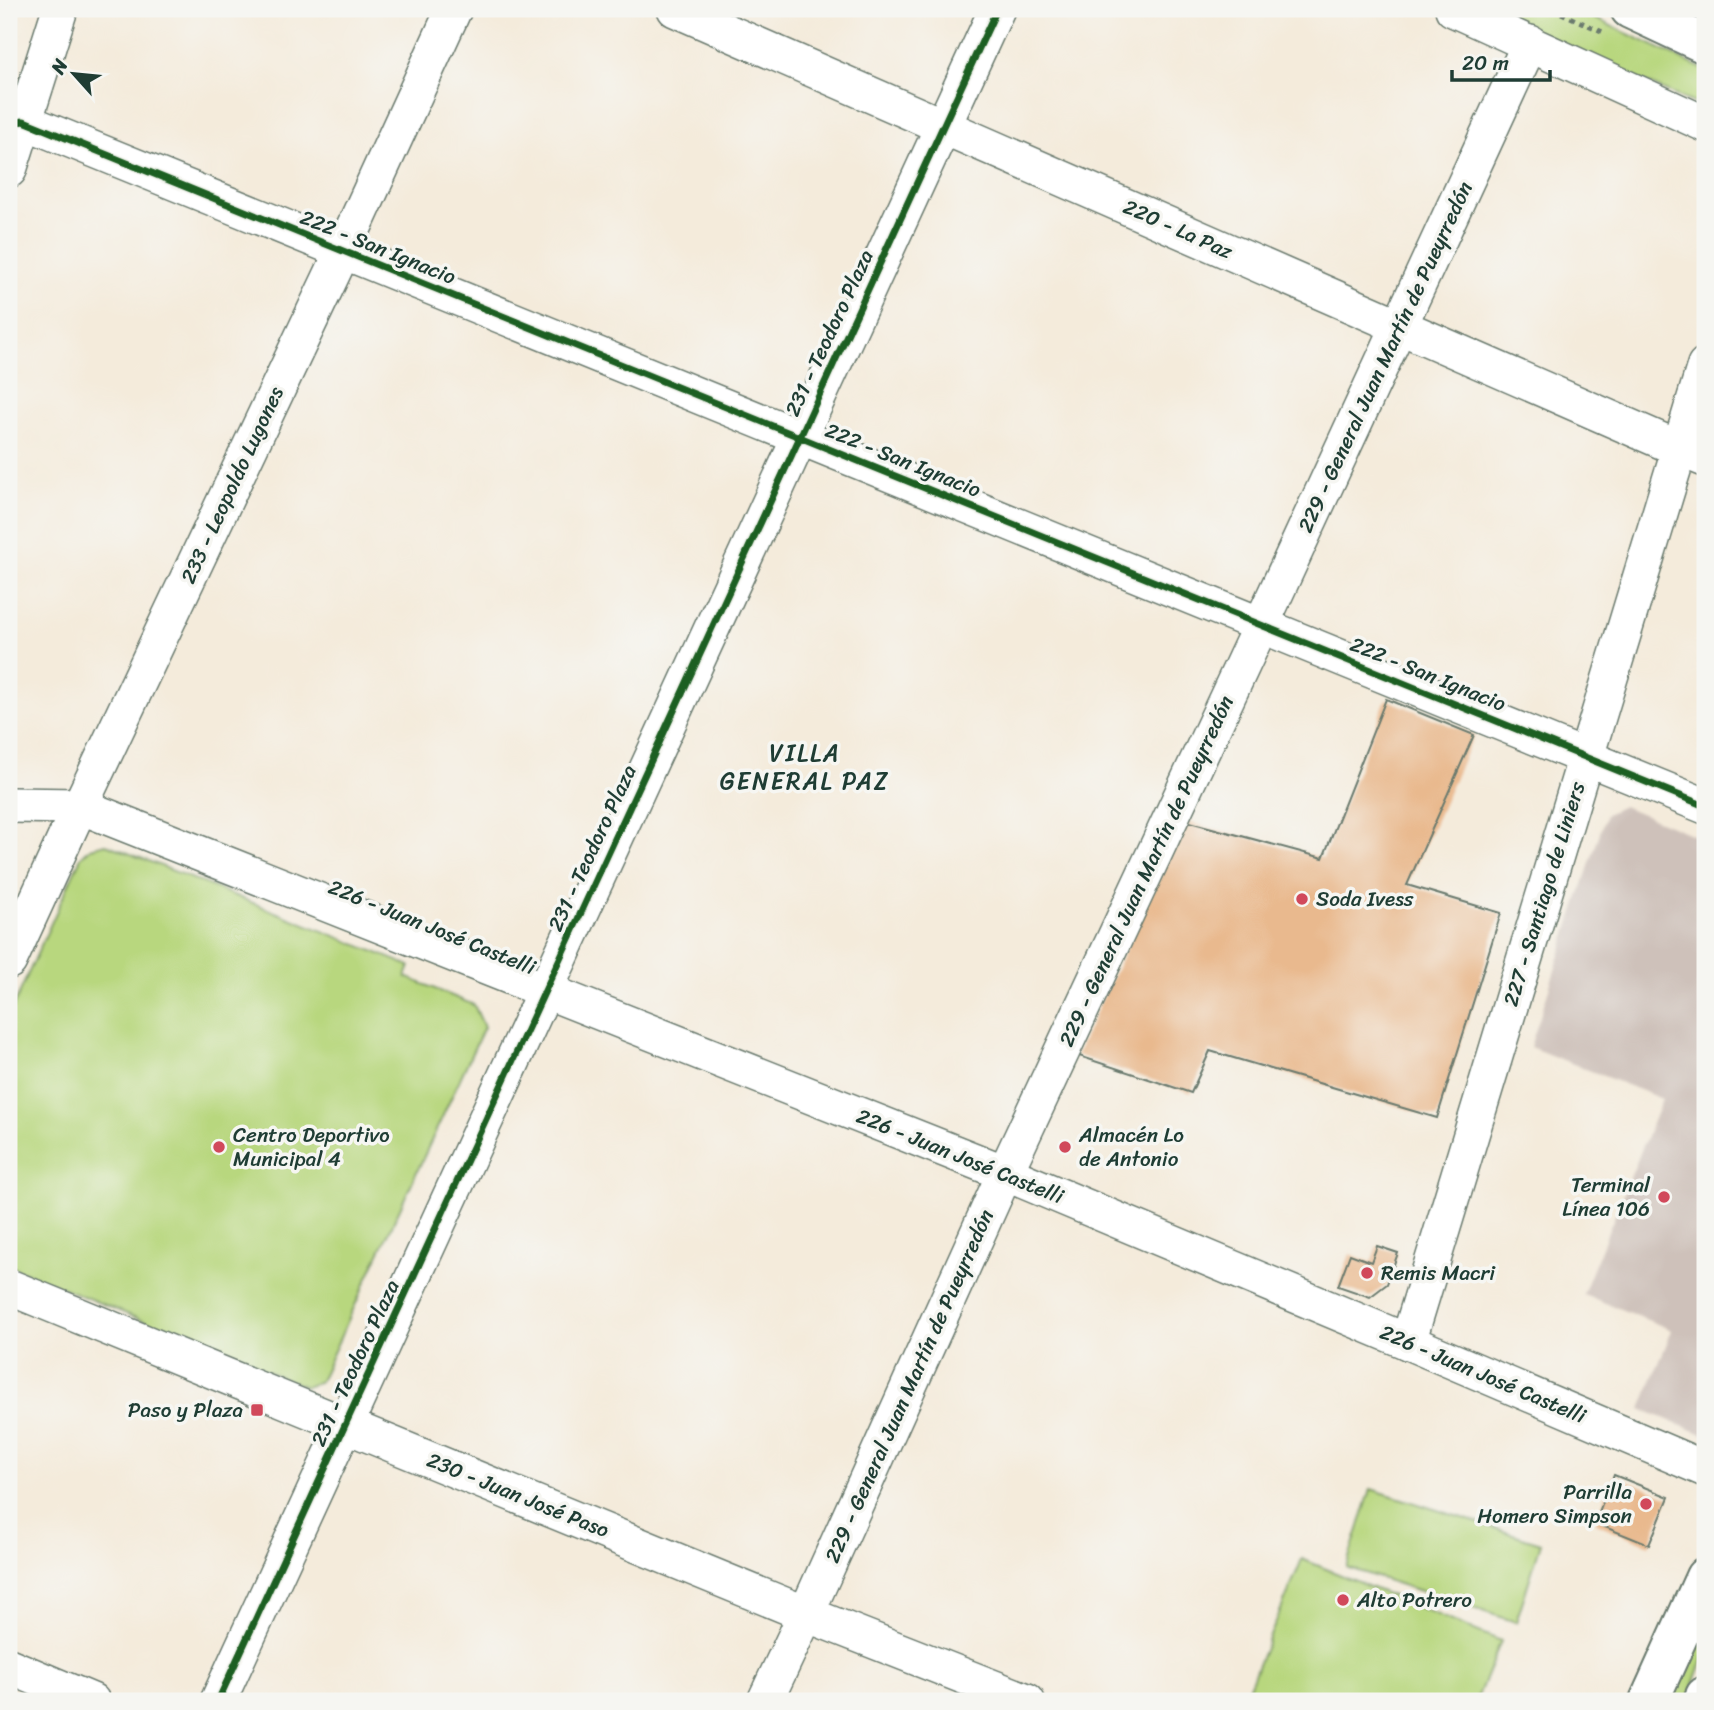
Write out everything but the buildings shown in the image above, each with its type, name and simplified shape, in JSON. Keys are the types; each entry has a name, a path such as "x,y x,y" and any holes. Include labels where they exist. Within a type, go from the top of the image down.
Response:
{"main road":[{"path":"1630,9 1705,44"},
{"path":"1649,1701 1705,1577"},
{"path":"1703,1701 1705,1696"}],"street":[{"path":"9,170 16,122 60,9"},
{"name":"233 - Leopoldo Lugones","path":"9,961 454,9"},
{"name":"220 - La Paz","path":"676,9 1692,454"},
{"name":"231 - Teodoro Plaza","path":"218,1701 997,9"},
{"path":"1454,9 1705,124"},
{"name":"229 - General Juan Martín de Pueyrredón","path":"765,1701 1005,1173 1530,43"},
{"name":"222 - San Ignacio","path":"16,122 343,251 1705,806"},
{"name":"227 - Santiago de Liniers","path":"1408,1342 1586,757 1692,454 1705,365"},
{"name":"226 - Juan José Castelli","path":"9,805 80,806 1005,1173 1705,1469"},
{"name":"230 - Juan José Paso","path":"9,1287 806,1614 1027,1701"},
{"path":"9,1666 92,1701"}],"shaded area":[{"name":"Terminal Línea 106","path":"1623,806 1705,840 1705,1435 1641,1409 1672,1330 1583,1294 1662,1099 1530,1047 1606,814"}],"green space":[{"path":"1473,9 1575,9 1705,70 1705,108"},
{"name":"Centro Deportivo Municipal 4","path":"106,844 410,966 406,977 474,1005 484,1027 320,1381 306,1387 9,1266 9,1016 81,857 90,848"},
{"path":"1371,1489 1541,1543 1516,1622 1346,1567"},
{"name":"Alto Potrero","path":"1302,1559 1501,1641 1476,1701 1243,1701"},
{"path":"1705,1617 1705,1654 1688,1701 1670,1701"}],"cycle path":[{"path":"218,1701 997,9"},
{"path":"9,123 24,121 1705,806"}],"place":[{"name":"Soda Ivess","path":"1302,899"},
{"name":"Centro Deportivo Municipal 4","path":"219,1147"},
{"name":"Almacén Lo de Antonio","path":"1065,1147"},
{"name":"Terminal Línea 106","path":"1664,1197"},
{"name":"Remis Macri","path":"1367,1273"},
{"name":"Paso y Plaza","path":"257,1410"},
{"name":"Parrilla Homero Simpson","path":"1646,1504"},
{"name":"Alto Potrero","path":"1343,1600"}],"district":[{"name":"VILLA GENERAL PAZ","path":"805,767"}]}
